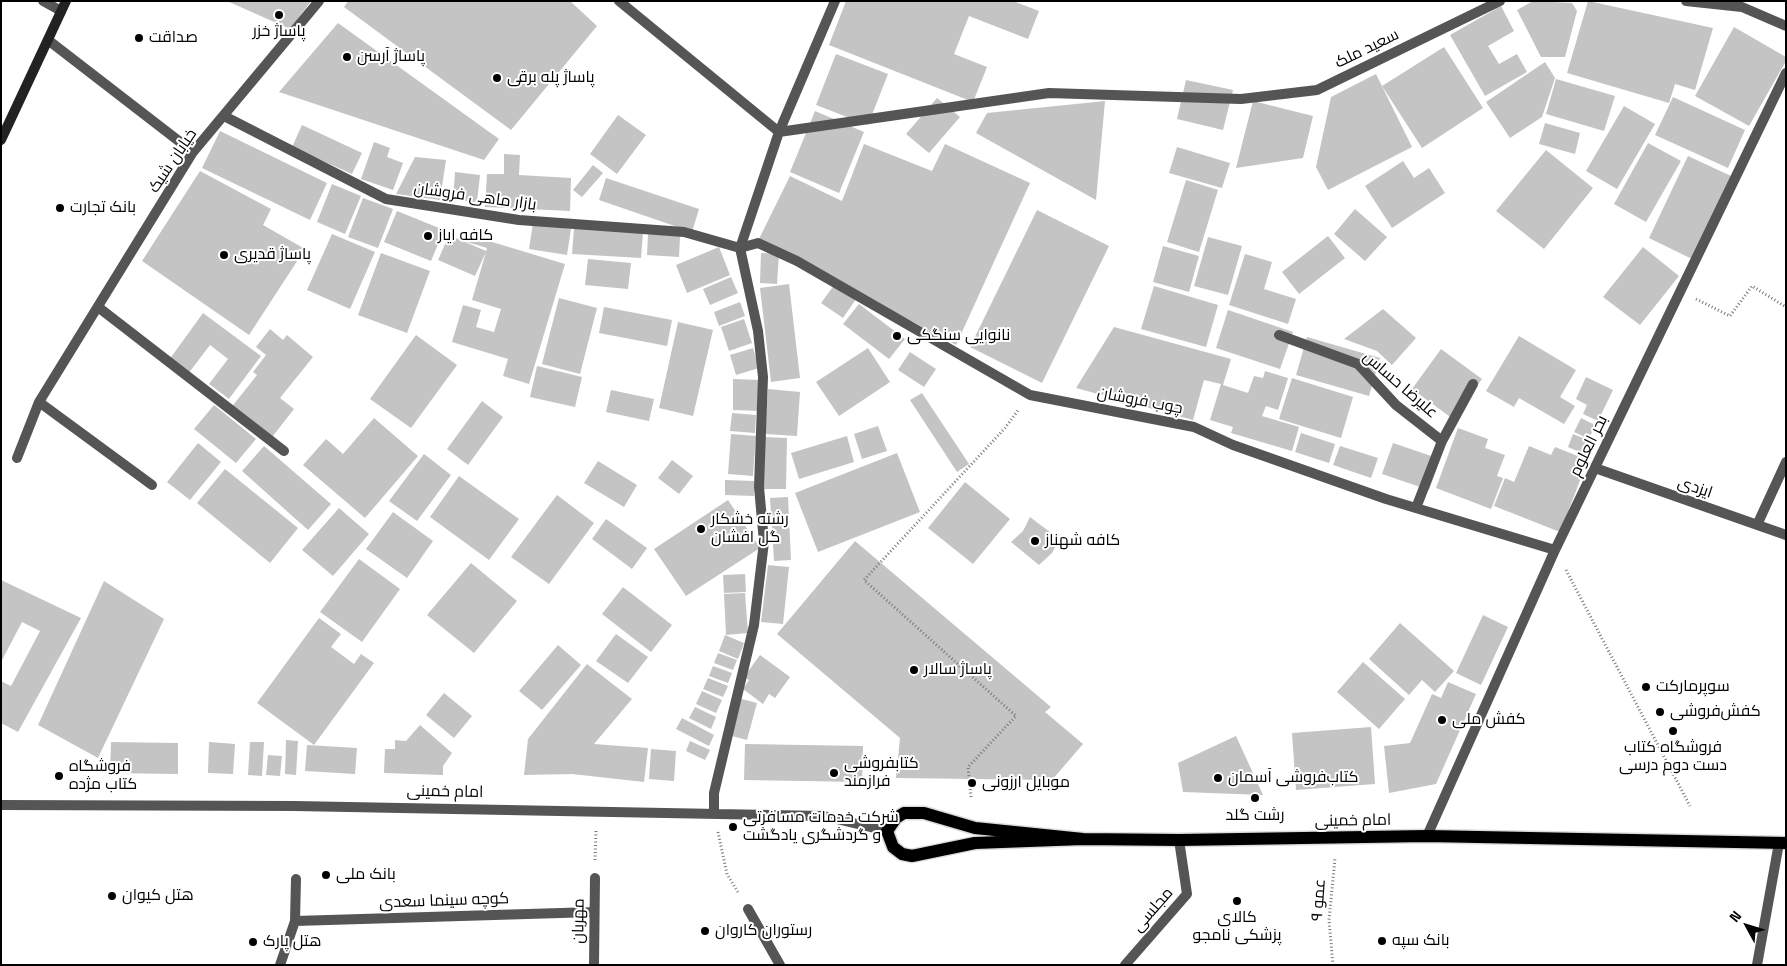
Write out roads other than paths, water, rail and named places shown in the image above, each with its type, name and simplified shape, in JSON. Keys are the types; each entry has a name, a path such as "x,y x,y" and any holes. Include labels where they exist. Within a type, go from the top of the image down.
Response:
{"main road":[{"path":"1,140 66,1"},
{"name":"امام خمینی","path":"887,831 896,818 904,813 924,813 975,828 1083,839 1179,840 1427,836 1782,843"},
{"path":"887,831 894,847 902,854 912,856 975,843 1083,839"}],"street":[{"path":"43,1 61,11"},
{"name":"خیابان شیک","path":"17,458 39,402 194,152 319,1"},
{"path":"619,1 779,132"},
{"path":"714,813 714,793 754,625 764,542 760,487 763,377 758,331 740,248 779,132 834,1"},
{"name":"سعید ملک","path":"779,132 1049,93 1241,100 1317,90 1500,1"},
{"path":"1686,1 1740,4 1786,26"},
{"path":"48,40 194,152"},
{"name":"بحر العلوم","path":"1427,836 1555,550 1786,74"},
{"name":"بازار ماهی فروشان","path":"224,116 386,199 519,220 684,232 740,248"},
{"name":"چوب فروشان","path":"740,248 758,243 797,261 1030,395 1194,427 1233,445 1416,508 1555,550"},
{"path":"98,307 284,451"},
{"name":"علیرضا حساس","path":"1280,335 1358,364 1396,405 1442,440"},
{"name":"علیرضا حساس","path":"1416,508 1442,440 1473,384"},
{"path":"39,402 152,485"},
{"path":"1757,525 1786,462"},
{"name":"ایزدی","path":"1595,468 1786,535"},
{"name":"امام خمینی","path":"1,806 295,806 824,816 887,831"},
{"name":"مجلسی","path":"1125,965 1187,894 1179,840"},
{"path":"1757,965 1782,843"},
{"name":"مهربان","path":"594,965 595,878"},
{"path":"280,965 295,921 296,879"},
{"path":"748,909 780,965"},
{"name":"کوچه سینما سعدی","path":"295,921 594,912"}],"place":[{"name":"پاساژ خزر","path":"279,15"},
{"name":"صداقت","path":"139,38"},
{"name":"پاساژ آرسن","path":"347,57"},
{"name":"پاساژ پله برقی","path":"497,78"},
{"name":"بانک تجارت","path":"60,208"},
{"name":"کافه ایاز","path":"428,236"},
{"name":"پاساژ قدیری","path":"224,255"},
{"name":"نانوایی سنگکی","path":"897,336"},
{"name":"رشته خشکار گل افشان","path":"701,529"},
{"name":"کافه شهناز","path":"1035,541"},
{"name":"پاساژ سالار","path":"914,670"},
{"name":"سوپرمارکت","path":"1646,687"},
{"name":"کفش‌فروشی","path":"1660,712"},
{"name":"کفش ملی","path":"1442,720"},
{"name":"فروشگاه کتاب دست دوم درسی","path":"1673,731"},
{"name":"کتابفروشی فرازمند","path":"834,773"},
{"name":"فروشگاه کتاب مژده","path":"59,776"},
{"name":"کتاب‌فروشی آسمان","path":"1218,778"},
{"name":"موبایل ارزونی","path":"972,783"},
{"name":"رشت گلد","path":"1255,798"},
{"name":"شرکت خدمات مسافرتی و گردشگری یادگشت","path":"733,827"},
{"name":"بانک ملی","path":"326,875"},
{"name":"هتل کیوان","path":"112,896"},
{"name":"کالای پزشکی نامجو","path":"1237,901"},
{"name":"رستوران کاروان","path":"705,931"},
{"name":"بانک سپه","path":"1382,941"},
{"name":"هتل پارک","path":"253,942"}]}
